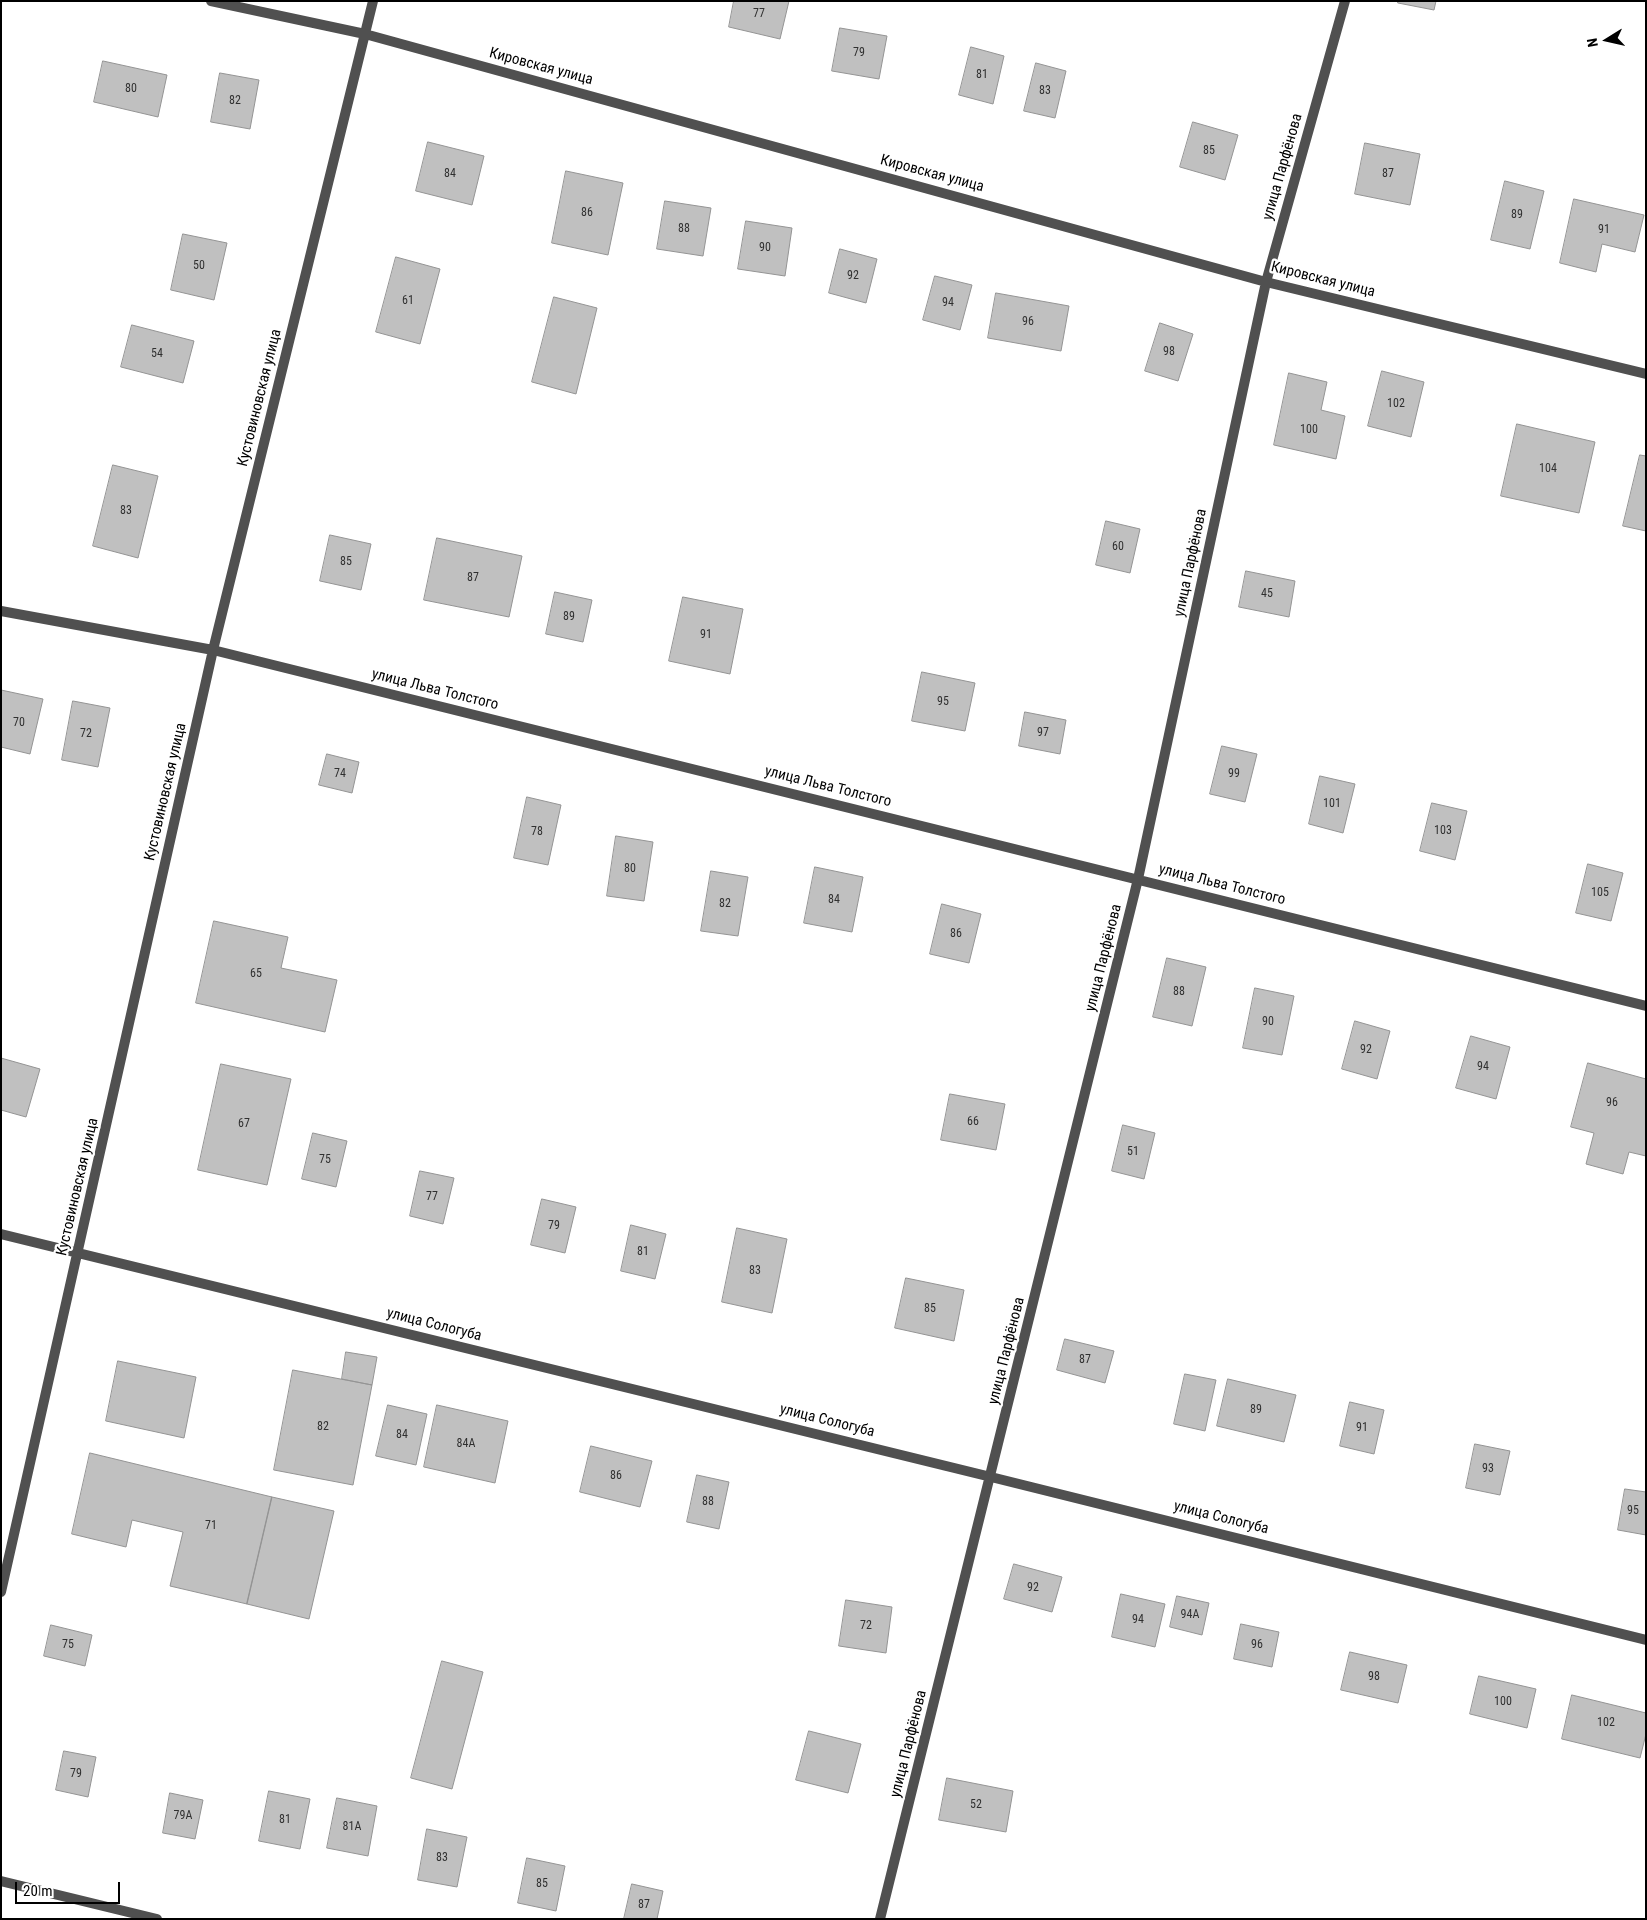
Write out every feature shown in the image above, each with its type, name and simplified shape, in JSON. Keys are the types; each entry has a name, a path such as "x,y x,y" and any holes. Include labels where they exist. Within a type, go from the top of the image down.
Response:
{"street":[{"name":"Кировская улица","path":"211,1 365,34 1266,282 1646,374"},
{"name":"Кустовиновская улица","path":"1,1592 79,1253 213,650 373,1"},
{"name":"улица Парфёнова","path":"880,1919 1138,879 1266,282 1345,1"},
{"name":"улица Льва Толстого","path":"1,611 213,650 1646,1006"},
{"name":"улица Сологуба","path":"1,1234 1646,1640"},
{"path":"1,1881 157,1919"}],"building":[{"path":"734,1 789,1 780,39 729,27"},
{"path":"1398,1 1436,1 1434,10 1398,3"},
{"path":"840,28 887,36 879,79 832,71"},
{"path":"971,47 1004,56 993,104 959,95"},
{"path":"103,61 167,75 158,117 94,102"},
{"path":"1036,63 1066,71 1055,118 1024,111"},
{"path":"220,73 259,80 250,129 211,122"},
{"path":"1193,122 1238,135 1225,180 1180,167"},
{"path":"428,142 484,156 472,205 416,191"},
{"path":"1365,143 1420,154 1410,205 1355,194"},
{"path":"566,171 623,183 608,255 552,243"},
{"path":"1505,181 1544,191 1530,249 1491,240"},
{"path":"1574,199 1644,215 1635,252 1602,244 1596,272 1560,263"},
{"path":"665,201 711,208 703,256 657,249"},
{"path":"746,221 792,228 785,276 738,269"},
{"path":"183,234 227,243 214,300 171,290"},
{"path":"840,249 877,259 866,303 829,293"},
{"path":"396,257 440,269 420,344 376,332"},
{"path":"935,276 972,285 960,330 923,320"},
{"path":"996,293 1069,306 1061,351 988,338"},
{"path":"554,297 597,308 576,394 532,382"},
{"path":"1160,323 1193,334 1178,381 1145,371"},
{"path":"132,325 194,341 183,383 121,367"},
{"path":"1382,371 1424,382 1411,437 1368,426"},
{"path":"1289,373 1327,382 1321,410 1345,416 1336,459 1274,445"},
{"path":"1517,424 1595,442 1579,513 1501,496"},
{"path":"1640,455 1646,456 1646,531 1623,526"},
{"path":"113,465 158,476 138,558 93,546"},
{"path":"1106,521 1140,529 1130,573 1096,565"},
{"path":"330,535 371,544 361,590 320,581"},
{"path":"437,538 522,556 509,617 424,600"},
{"path":"1246,571 1295,581 1289,617 1239,607"},
{"path":"555,592 592,600 583,642 546,634"},
{"path":"683,597 743,609 730,674 669,661"},
{"path":"922,672 975,683 965,731 912,721"},
{"path":"1,690 43,699 30,754 1,747"},
{"path":"73,701 110,708 98,767 62,760"},
{"path":"1025,712 1066,720 1060,754 1019,746"},
{"path":"1222,746 1257,754 1245,802 1210,794"},
{"path":"327,754 359,762 352,793 319,785"},
{"path":"1320,776 1355,784 1343,833 1309,824"},
{"path":"527,797 561,805 548,865 514,858"},
{"path":"1432,803 1467,811 1455,860 1420,851"},
{"path":"616,836 653,842 644,901 607,896"},
{"path":"1588,864 1623,873 1611,921 1576,913"},
{"path":"815,867 863,877 852,932 804,923"},
{"path":"711,871 748,877 738,936 701,931"},
{"path":"942,904 981,914 969,963 930,954"},
{"path":"214,921 288,937 281,968 337,980 325,1032 196,1003"},
{"path":"1167,958 1206,967 1192,1026 1153,1017"},
{"path":"1255,988 1294,996 1282,1055 1243,1048"},
{"path":"1355,1021 1390,1031 1377,1079 1342,1069"},
{"path":"1471,1036 1510,1047 1496,1099 1456,1088"},
{"path":"1,1058 40,1069 26,1117 1,1110"},
{"path":"1588,1063 1646,1079 1646,1156 1629,1152 1623,1174 1586,1164 1594,1133 1571,1127"},
{"path":"221,1064 291,1079 267,1185 198,1170"},
{"path":"950,1094 1005,1104 996,1150 941,1140"},
{"path":"1123,1125 1155,1133 1144,1179 1112,1171"},
{"path":"313,1133 347,1141 336,1187 302,1179"},
{"path":"420,1171 454,1178 443,1224 410,1216"},
{"path":"542,1199 576,1207 565,1253 531,1245"},
{"path":"631,1225 666,1234 655,1279 621,1271"},
{"path":"737,1228 787,1239 772,1313 722,1302"},
{"path":"906,1278 964,1290 954,1341 895,1328"},
{"path":"1065,1339 1114,1351 1105,1383 1057,1370"},
{"path":"346,1352 377,1357 372,1385 342,1379"},
{"path":"118,1361 196,1377 184,1438 106,1421"},
{"path":"293,1370 372,1385 353,1485 274,1470"},
{"path":"1185,1374 1216,1380 1205,1431 1174,1424"},
{"path":"1228,1379 1296,1395 1284,1442 1217,1426"},
{"path":"1350,1402 1384,1410 1374,1454 1340,1446"},
{"path":"388,1405 427,1414 416,1465 376,1456"},
{"path":"437,1405 508,1421 495,1483 424,1467"},
{"path":"1475,1444 1510,1451 1500,1495 1466,1488"},
{"path":"591,1446 652,1461 640,1507 580,1492"},
{"path":"90,1453 272,1497 247,1604 170,1586 183,1532 132,1520 126,1547 72,1534"},
{"path":"697,1475 729,1482 719,1529 687,1522"},
{"path":"1625,1489 1646,1492 1646,1535 1618,1530"},
{"path":"272,1497 334,1511 309,1619 247,1604"},
{"path":"1014,1564 1062,1577 1052,1612 1004,1599"},
{"path":"1121,1594 1165,1604 1155,1647 1112,1637"},
{"path":"1177,1596 1209,1603 1202,1635 1170,1627"},
{"path":"846,1600 892,1607 886,1653 839,1646"},
{"path":"1241,1624 1279,1632 1272,1667 1234,1659"},
{"path":"51,1625 92,1635 85,1666 44,1656"},
{"path":"1350,1652 1407,1665 1398,1703 1341,1690"},
{"path":"442,1661 483,1672 452,1789 411,1778"},
{"path":"1479,1676 1536,1689 1527,1728 1470,1714"},
{"path":"1572,1695 1646,1713 1646,1734 1640,1758 1562,1739"},
{"path":"809,1731 861,1744 848,1793 796,1780"},
{"path":"64,1751 96,1757 88,1797 56,1790"},
{"path":"947,1778 1013,1791 1006,1832 939,1820"},
{"path":"269,1791 310,1799 300,1849 259,1841"},
{"path":"170,1793 203,1800 195,1839 163,1833"},
{"path":"337,1798 377,1806 368,1856 327,1848"},
{"path":"427,1829 467,1837 457,1887 418,1880"},
{"path":"527,1858 565,1866 556,1911 518,1903"},
{"path":"632,1884 663,1891 657,1919 624,1919"}]}
